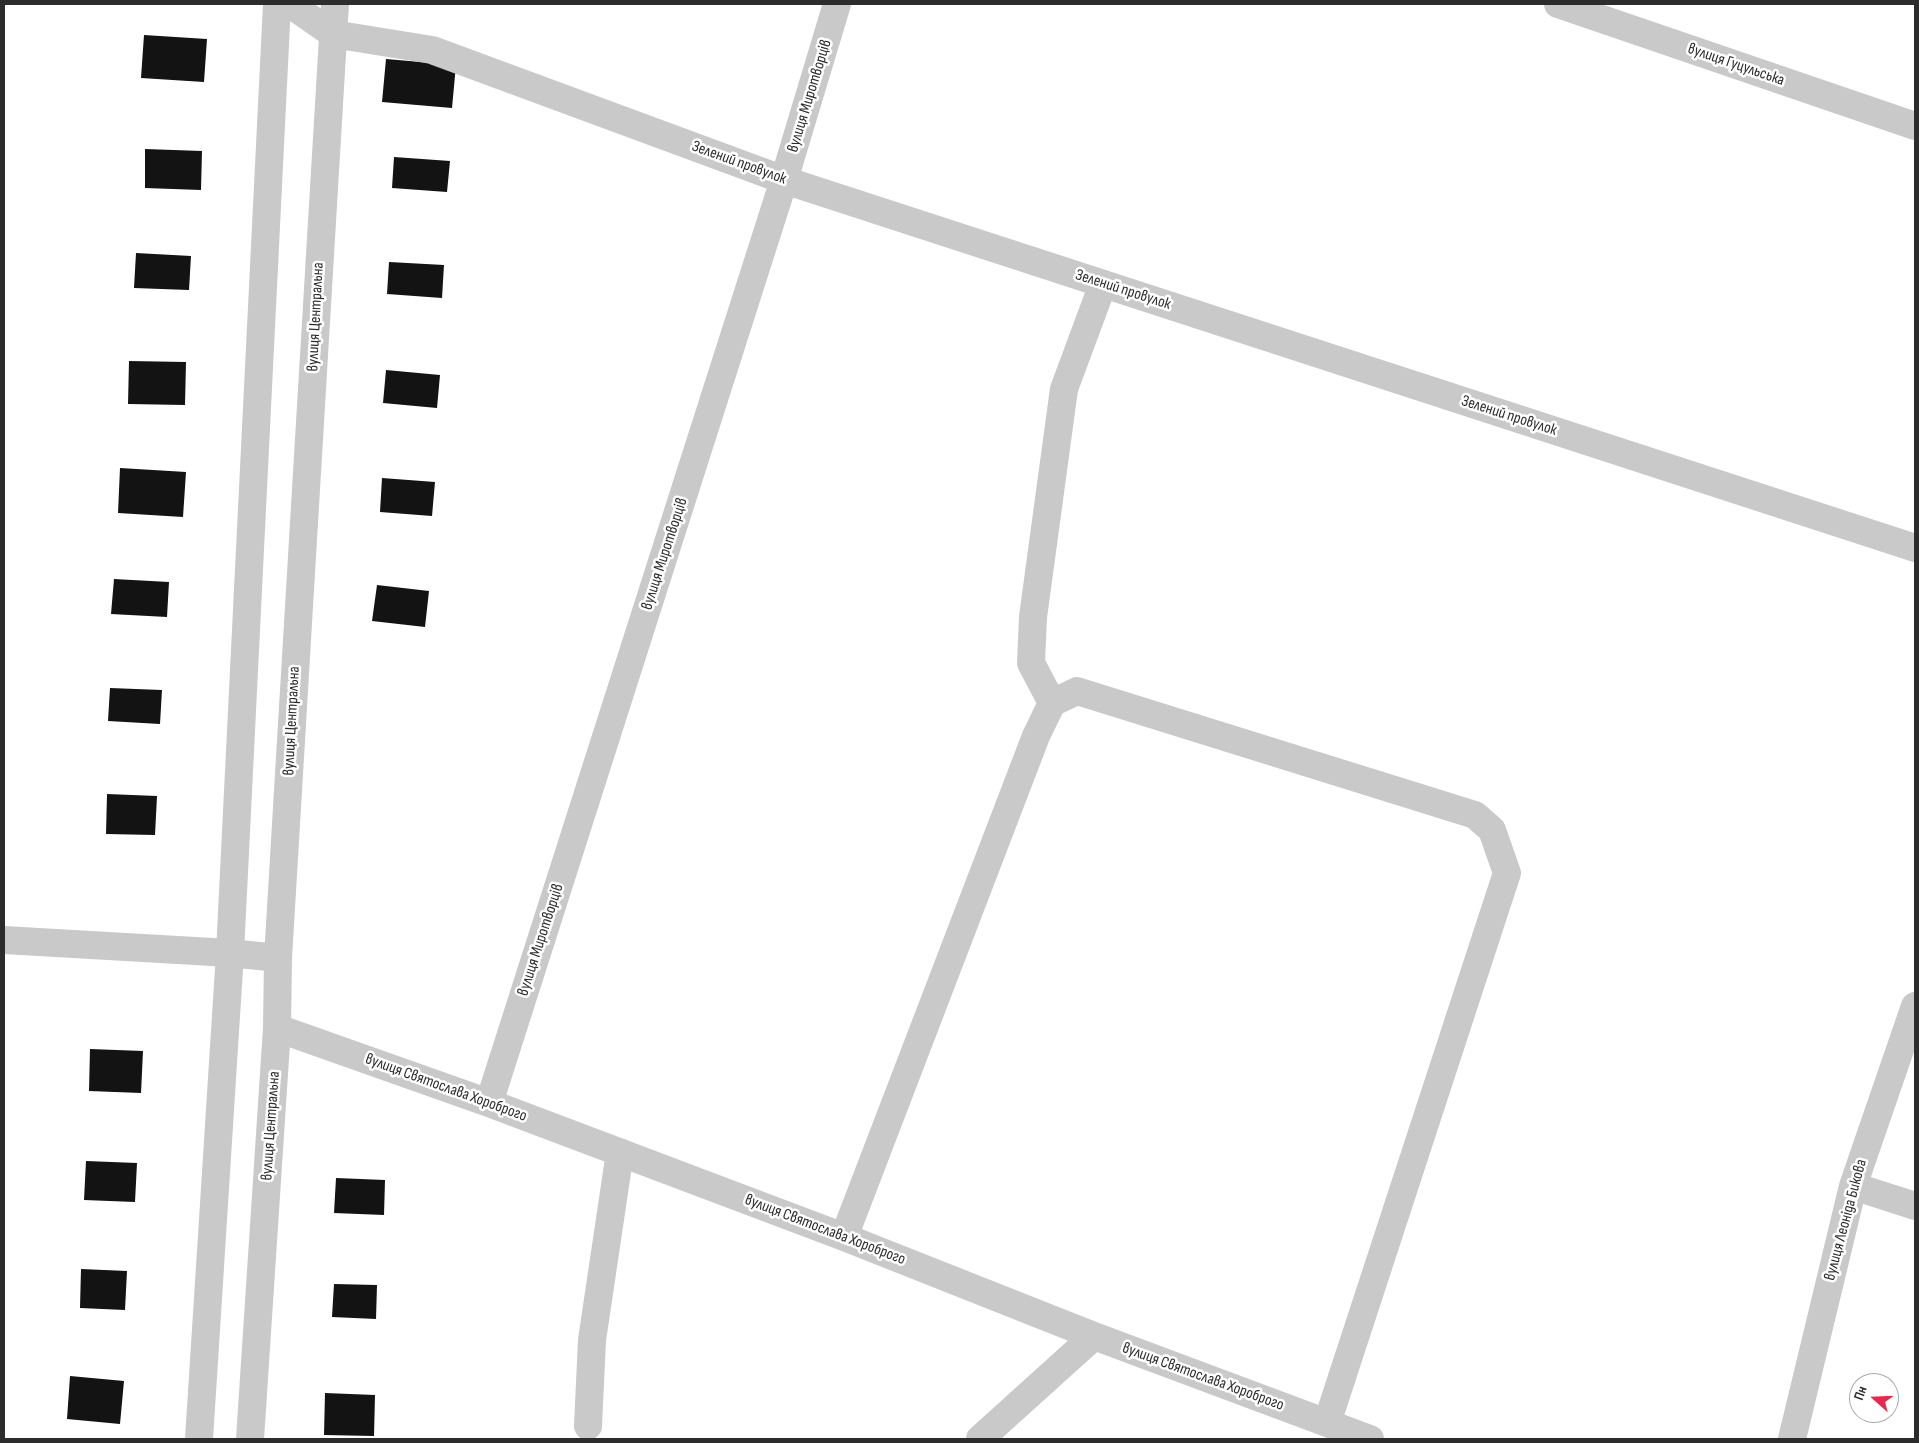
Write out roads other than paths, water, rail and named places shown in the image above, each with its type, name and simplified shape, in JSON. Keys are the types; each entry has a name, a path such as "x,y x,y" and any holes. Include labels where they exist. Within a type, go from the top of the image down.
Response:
{"street":[{"path":"199,1439 230,953 277,4"},
{"path":"290,4 333,34"},
{"name":"вулиця Центральна","path":"250,1439 277,1028 278,958 335,4"},
{"name":"вулиця Миротворців","path":"489,1103 784,180 837,4"},
{"name":"вулиця Гуцульська","path":"1558,4 1915,126"},
{"name":"Зелений провулок","path":"333,34 432,50 784,180 1915,548"},
{"path":"1052,703 1031,663 1033,617 1064,389 1103,284"},
{"path":"844,1236 1032,746 1052,703 1077,691 1475,815 1492,830 1507,873 1327,1423"},
{"path":"4,940 230,953 278,958"},
{"name":"вулиця Леоніда Бикова","path":"1792,1439 1853,1186 1915,1006"},
{"name":"вулиця Святослава Хороброго","path":"277,1028 489,1103 844,1236 1094,1336 1370,1439"},
{"path":"588,1426 592,1340 620,1152"},
{"path":"1853,1186 1915,1206"},
{"path":"980,1439 1094,1336"}]}
